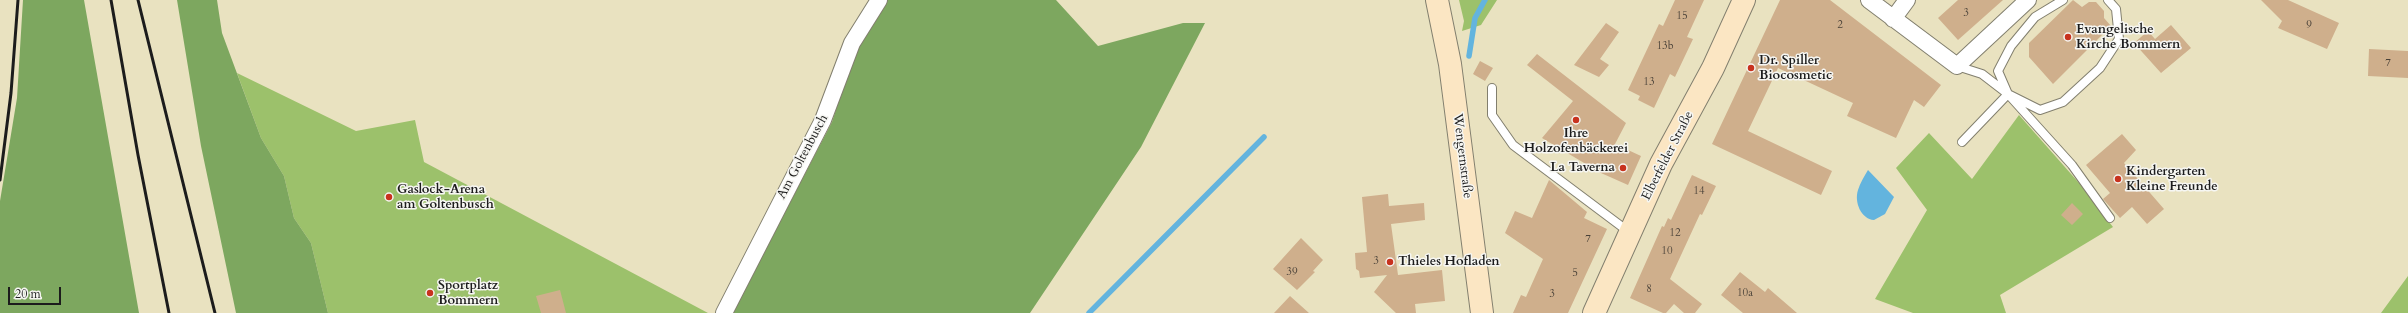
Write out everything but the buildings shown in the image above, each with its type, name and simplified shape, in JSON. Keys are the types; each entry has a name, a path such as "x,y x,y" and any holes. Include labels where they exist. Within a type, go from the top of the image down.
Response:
{"main road":[{"name":"Wengernstraße","path":"1436,0 1450,64 1482,313"},
{"name":"Elberfelder Straße","path":"1594,313 1661,164 1713,68 1744,0"}],"street":[{"name":"Am Goltenbusch","path":"724,313 823,120 852,43 879,0"},
{"path":"1869,0 1957,66 2028,0"},
{"path":"1893,19 1907,0"}],"lane":[{"path":"2063,0 2035,17 2011,46 1998,72 2008,94 2040,110 2062,102 2100,68 2119,39 2116,9 2108,0"},
{"path":"1957,66 1982,74 2008,94 2072,165 2110,218"},
{"path":"1492,88 1492,115 1513,145 1630,233"},
{"path":"1962,142 2008,94"}],"green space":[{"path":"23,0 84,0 139,313 0,313 0,201 17,98"},
{"path":"177,0 217,0 222,33 261,138 284,176 294,218 311,243 328,313 236,313 201,146"},
{"path":"883,0 1056,0 1098,46 1183,23 1205,23 1141,147 1030,313 728,313 750,279 832,122 853,57"},
{"path":"1459,0 1497,0 1481,25 1462,31 1464,21"},
{"name":"Gaslock-Arena am Goltenbusch","path":"237,73 356,131 415,120 424,162 708,313 328,313 311,243 294,218 284,176 261,138"},
{"path":"2019,115 2079,183 2113,227 2000,295 2006,313 1913,313 1875,299 1927,210 1896,168 1929,133 1972,179"},
{"path":"2408,276 2408,313 2381,313"}],"water":[{"path":"1868,170 1894,197 1885,214 1874,220 1865,217 1858,205 1857,200 1859,187"}],"waterway":[{"path":"1469,56 1475,18 1485,0"},
{"path":"1089,313 1264,137"}],"railway":[{"path":"0,180 11,93 18,0"},
{"path":"111,0 138,155 169,313"},
{"path":"138,0 215,313"}],"place":[{"name":"Evangelische Kirche Bommern","path":"2068,37"},
{"name":"Dr. Spiller Biocosmetic","path":"1751,68"},
{"name":"Ihre Holzofenbäckerei","path":"1576,120"},
{"name":"La Taverna","path":"1623,168"},
{"name":"Kindergarten Kleine Freunde","path":"2118,179"},
{"name":"Gaslock-Arena am Goltenbusch","path":"389,197"},
{"name":"Thieles Hofladen","path":"1390,262"},
{"name":"Sportplatz Bommern","path":"430,293"}]}
